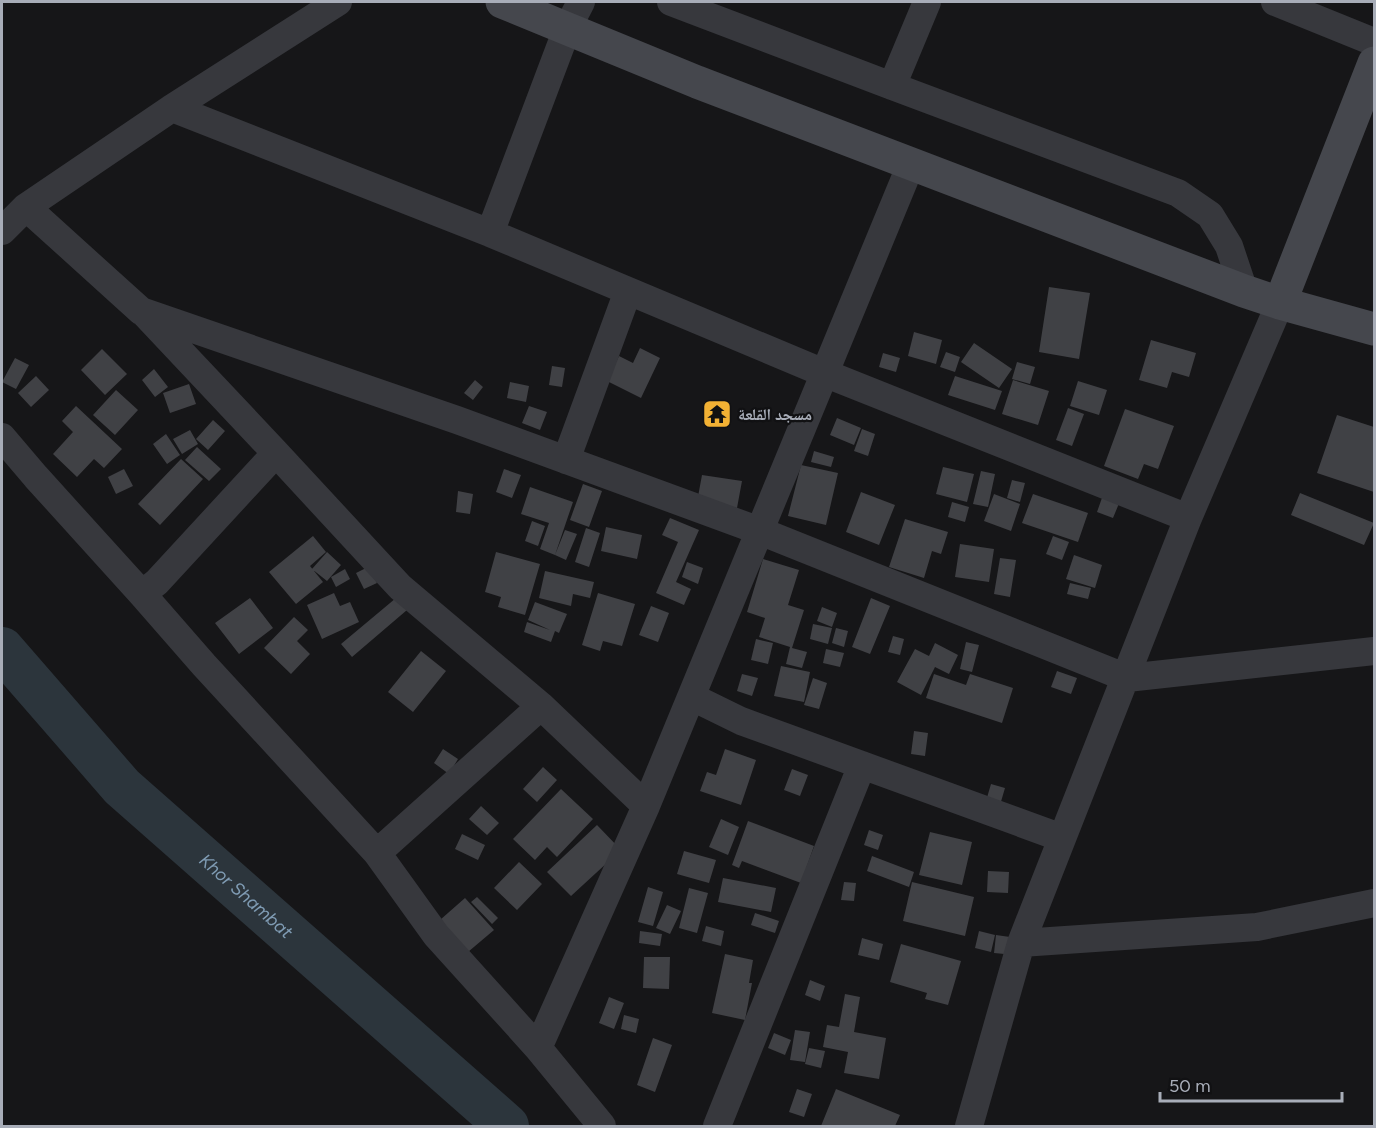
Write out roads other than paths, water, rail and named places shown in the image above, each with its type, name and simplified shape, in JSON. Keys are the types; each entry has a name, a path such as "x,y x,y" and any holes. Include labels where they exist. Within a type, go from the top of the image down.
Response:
{"street":[{"path":"2,231 26,207 172,108 338,2"},
{"path":"502,2 574,15 697,82 1245,291 1374,329"},
{"path":"671,2 1178,193 1210,215 1229,246 1245,291"},
{"path":"892,87 927,2"},
{"path":"1275,2 1374,42"},
{"path":"490,233 574,15"},
{"path":"969,1126 1022,943 1062,838 1188,518 1280,303 1374,63"},
{"path":"172,108 490,233 824,373 1188,518"},
{"path":"538,1048 692,697 911,164"},
{"path":"26,207 141,311 400,587 541,706 646,806"},
{"path":"566,460 628,291"},
{"path":"141,311 457,420 759,531 1126,678 1374,651"},
{"path":"2,437 204,665 377,853 436,935 538,1048 602,1126"},
{"path":"142,594 157,582 276,453"},
{"path":"692,697 741,721 1062,838"},
{"path":"377,853 541,706"},
{"path":"717,1126 862,765"},
{"path":"1022,943 1257,927 1374,903"}],"waterway":[{"name":"Khor Shambat","path":"2,649 122,787 507,1126"}],"place":[{"name":"مسجد القلعة","path":"717,414"}]}
